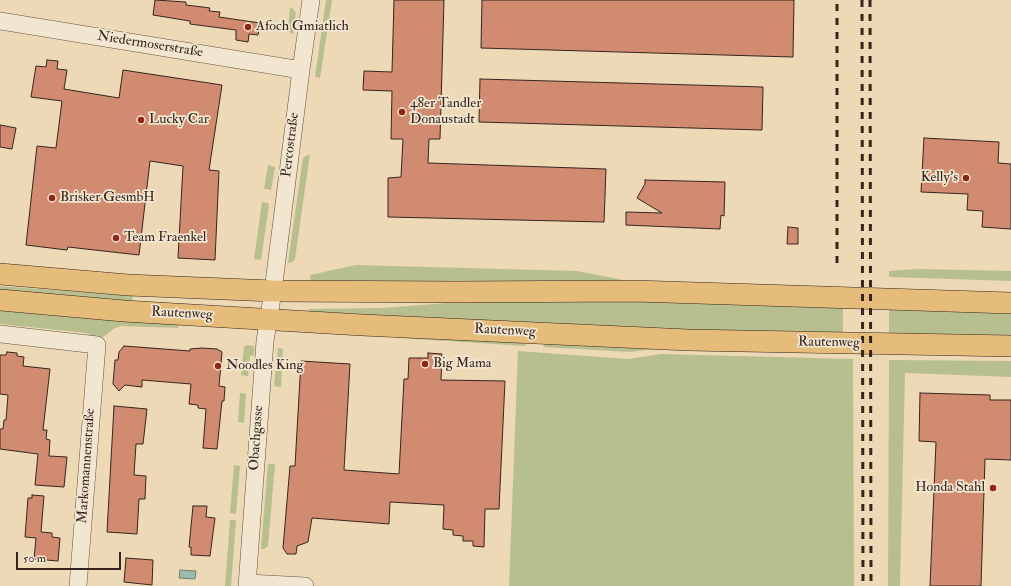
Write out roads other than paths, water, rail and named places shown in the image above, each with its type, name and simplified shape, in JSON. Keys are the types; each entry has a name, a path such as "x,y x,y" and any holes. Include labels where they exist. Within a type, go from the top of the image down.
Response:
{"main road":[{"name":"Rautenweg","path":"0,274 128,285 273,291 635,291 1011,303"},
{"name":"Rautenweg","path":"0,300 124,311 370,325 688,340 1011,346"}],"street":[{"name":"Percostraße","path":"273,291 300,70 311,0"},
{"name":"Niedermoserstraße","path":"0,21 300,70"},
{"name":"Obachgasse","path":"248,584 264,350 273,291"},
{"name":"Markomannenstraße","path":"0,334 96,345 78,586"},
{"path":"248,584 305,586"}],"railway":[{"path":"837,0 837,263"},
{"path":"862,0 863,586"},
{"path":"870,0 871,586"}],"place":[{"name":"Afoch Gmiatlich","path":"248,27"},
{"name":"48er Tandler Donaustadt","path":"402,112"},
{"name":"Lucky Car","path":"141,120"},
{"name":"Kelly's","path":"966,178"},
{"name":"Brisker GesmbH","path":"52,198"},
{"name":"Team Fraenkel","path":"116,238"},
{"name":"Big Mama","path":"425,364"},
{"name":"Noodles King","path":"218,366"},
{"name":"Honda Stahl","path":"993,488"}]}
